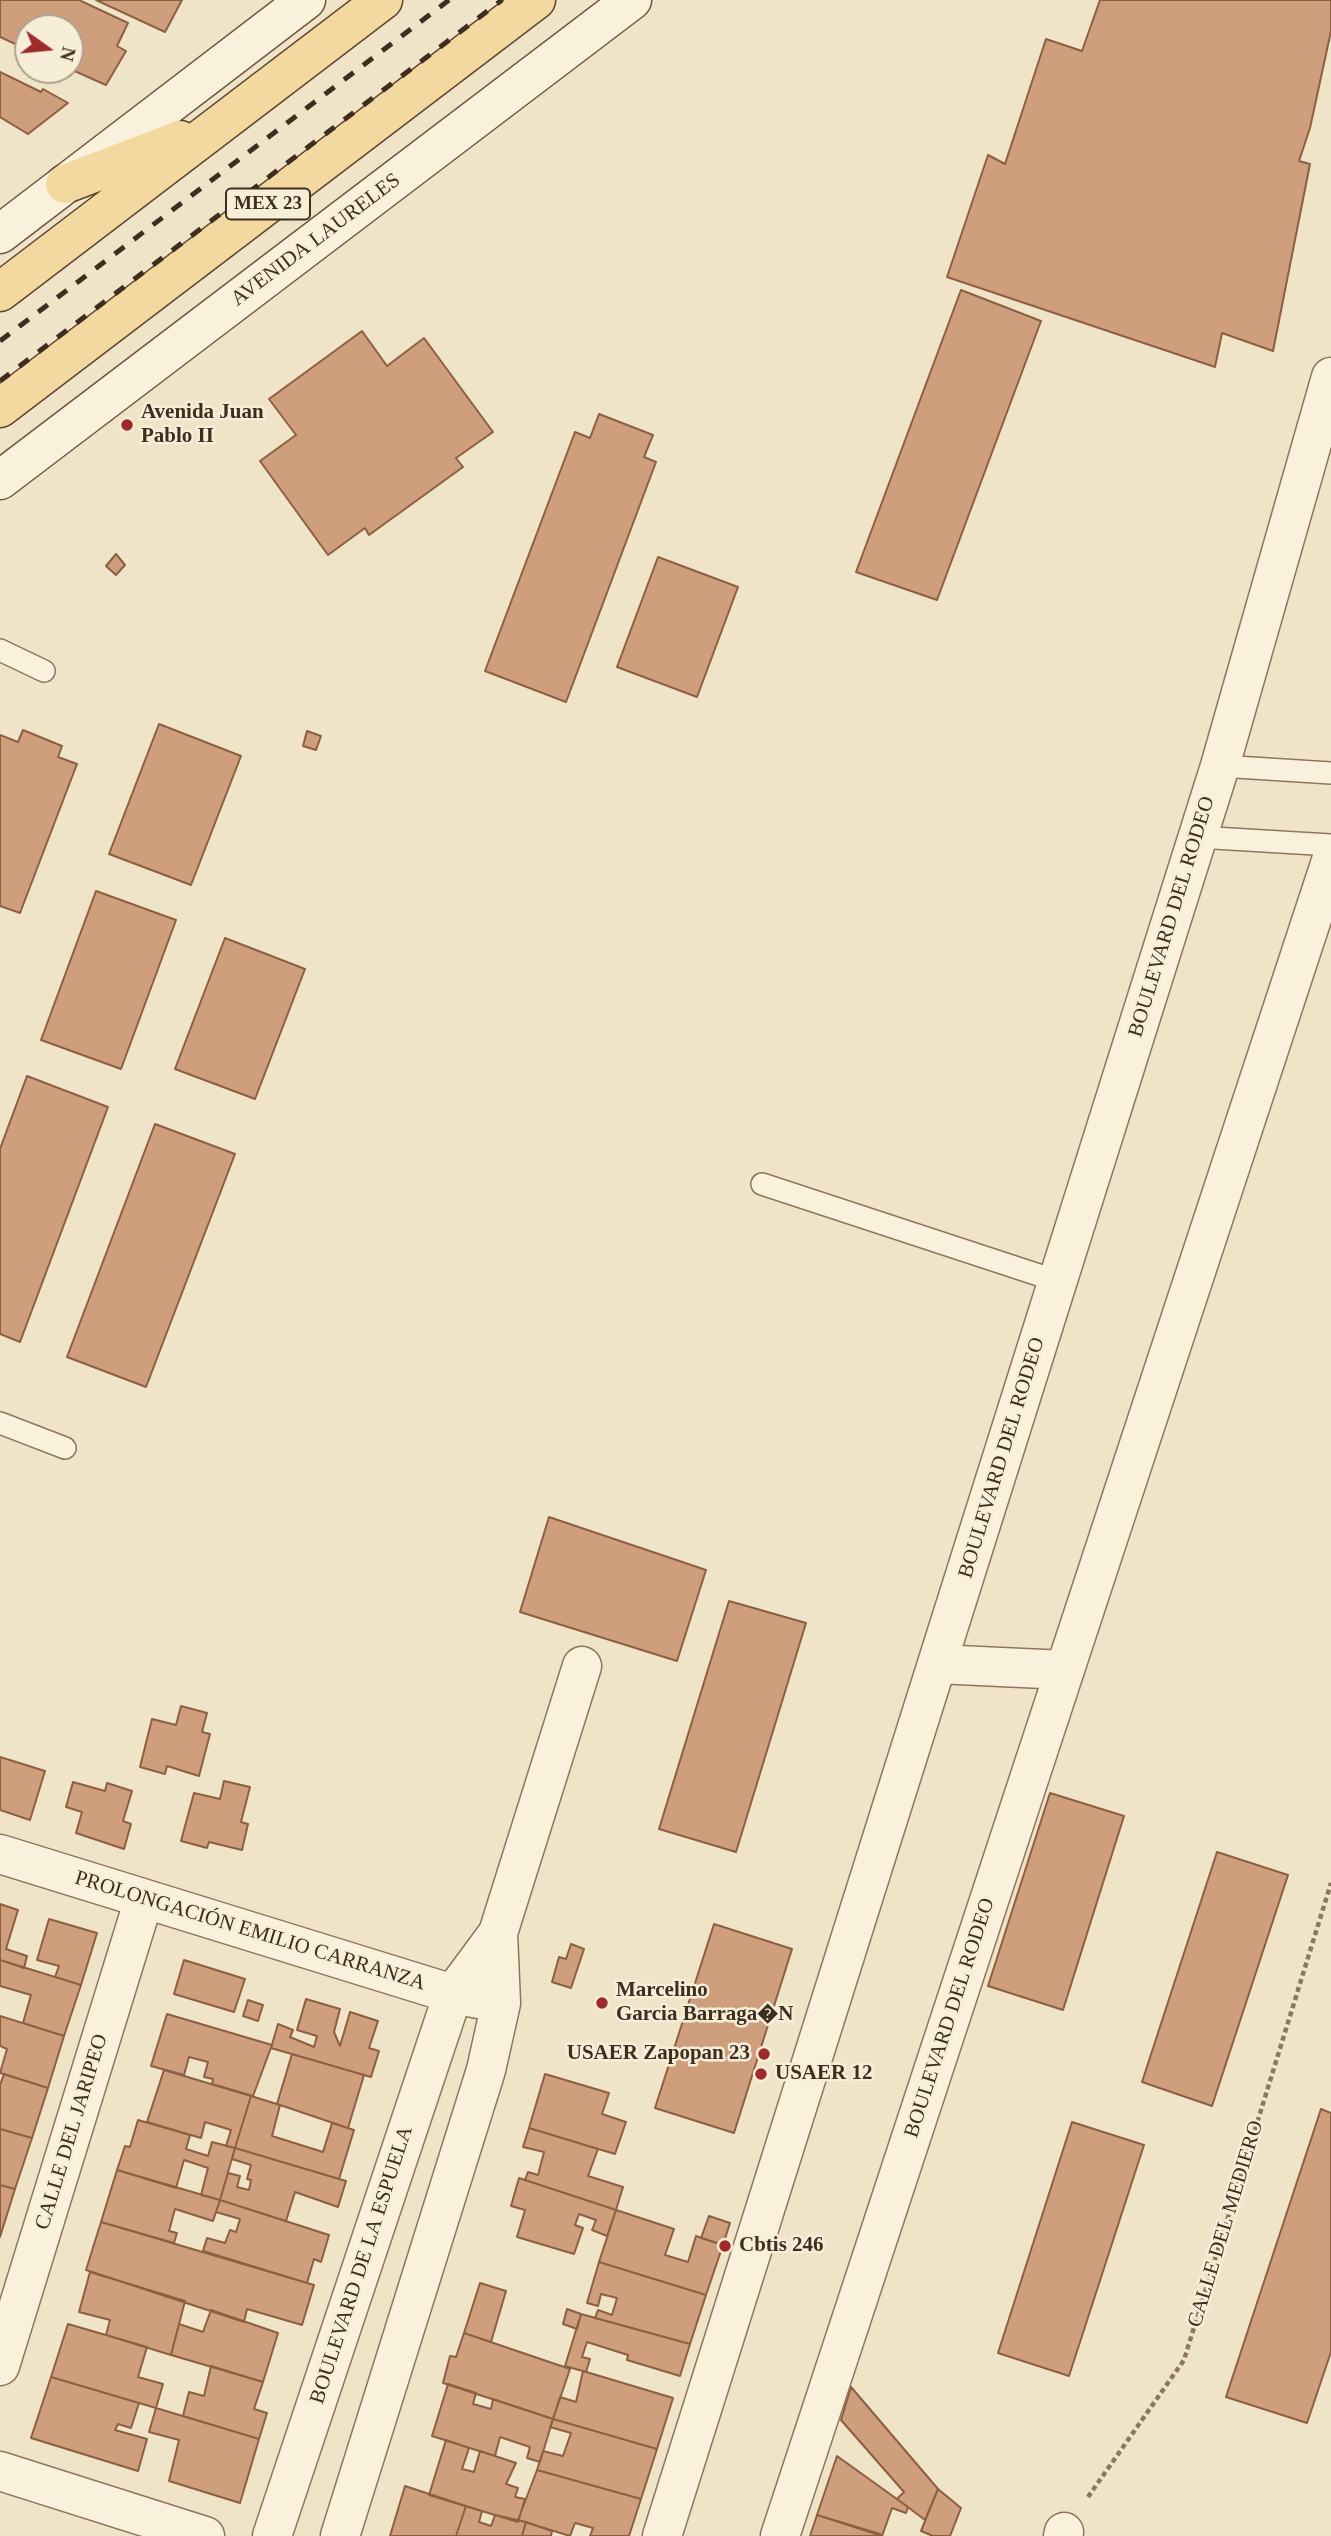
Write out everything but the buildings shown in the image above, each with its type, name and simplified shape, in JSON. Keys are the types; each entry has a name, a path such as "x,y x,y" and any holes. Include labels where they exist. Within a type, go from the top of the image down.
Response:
{"main road":[{"path":"0,292 383,0"},
{"name":"MEX 23","path":"0,408 536,0"},
{"path":"65,184 221,124"}],"street":[{"path":"0,234 306,0"},
{"name":"AVENIDA LAURELES","path":"0,480 632,0"},
{"name":"BOULEVARD DEL RODEO","path":"662,2536 1220,766 1331,377"},
{"name":"BOULEVARD DEL RODEO","path":"780,2536 1331,861"},
{"path":"937,1664 1065,1670"},
{"path":"340,2536 486,2070 501,2003 498,1933 582,1666"},
{"name":"PROLONGACIÓN EMILIO CARRANZA","path":"0,1854 453,1994 501,2003"},
{"name":"CALLE DEL JARIPEO","path":"0,2366 144,1899"},
{"name":"BOULEVARD DE LA ESPUELA","path":"272,2536 453,1994 498,1933"},
{"path":"0,2471 205,2536"}],"lane":[{"path":"0,650 44,671"},
{"path":"1220,766 1331,773"},
{"path":"1197,837 1331,845"},
{"path":"762,1184 1057,1282"},
{"path":"0,1423 65,1448"}],"path":[{"name":"CALLE DEL MEDIERO","path":"1063,2534 1184,2360 1331,1883"}],"railway":[{"path":"0,341 449,0"},
{"path":"0,381 502,0"}],"place":[{"name":"Avenida Juan Pablo II","path":"127,425"},
{"name":"Marcelino Garcia Barraga�N","path":"602,2003"},
{"name":"USAER Zapopan 23","path":"764,2054"},
{"name":"USAER 12","path":"761,2074"},
{"name":"Cbtis 246","path":"725,2246"}]}
